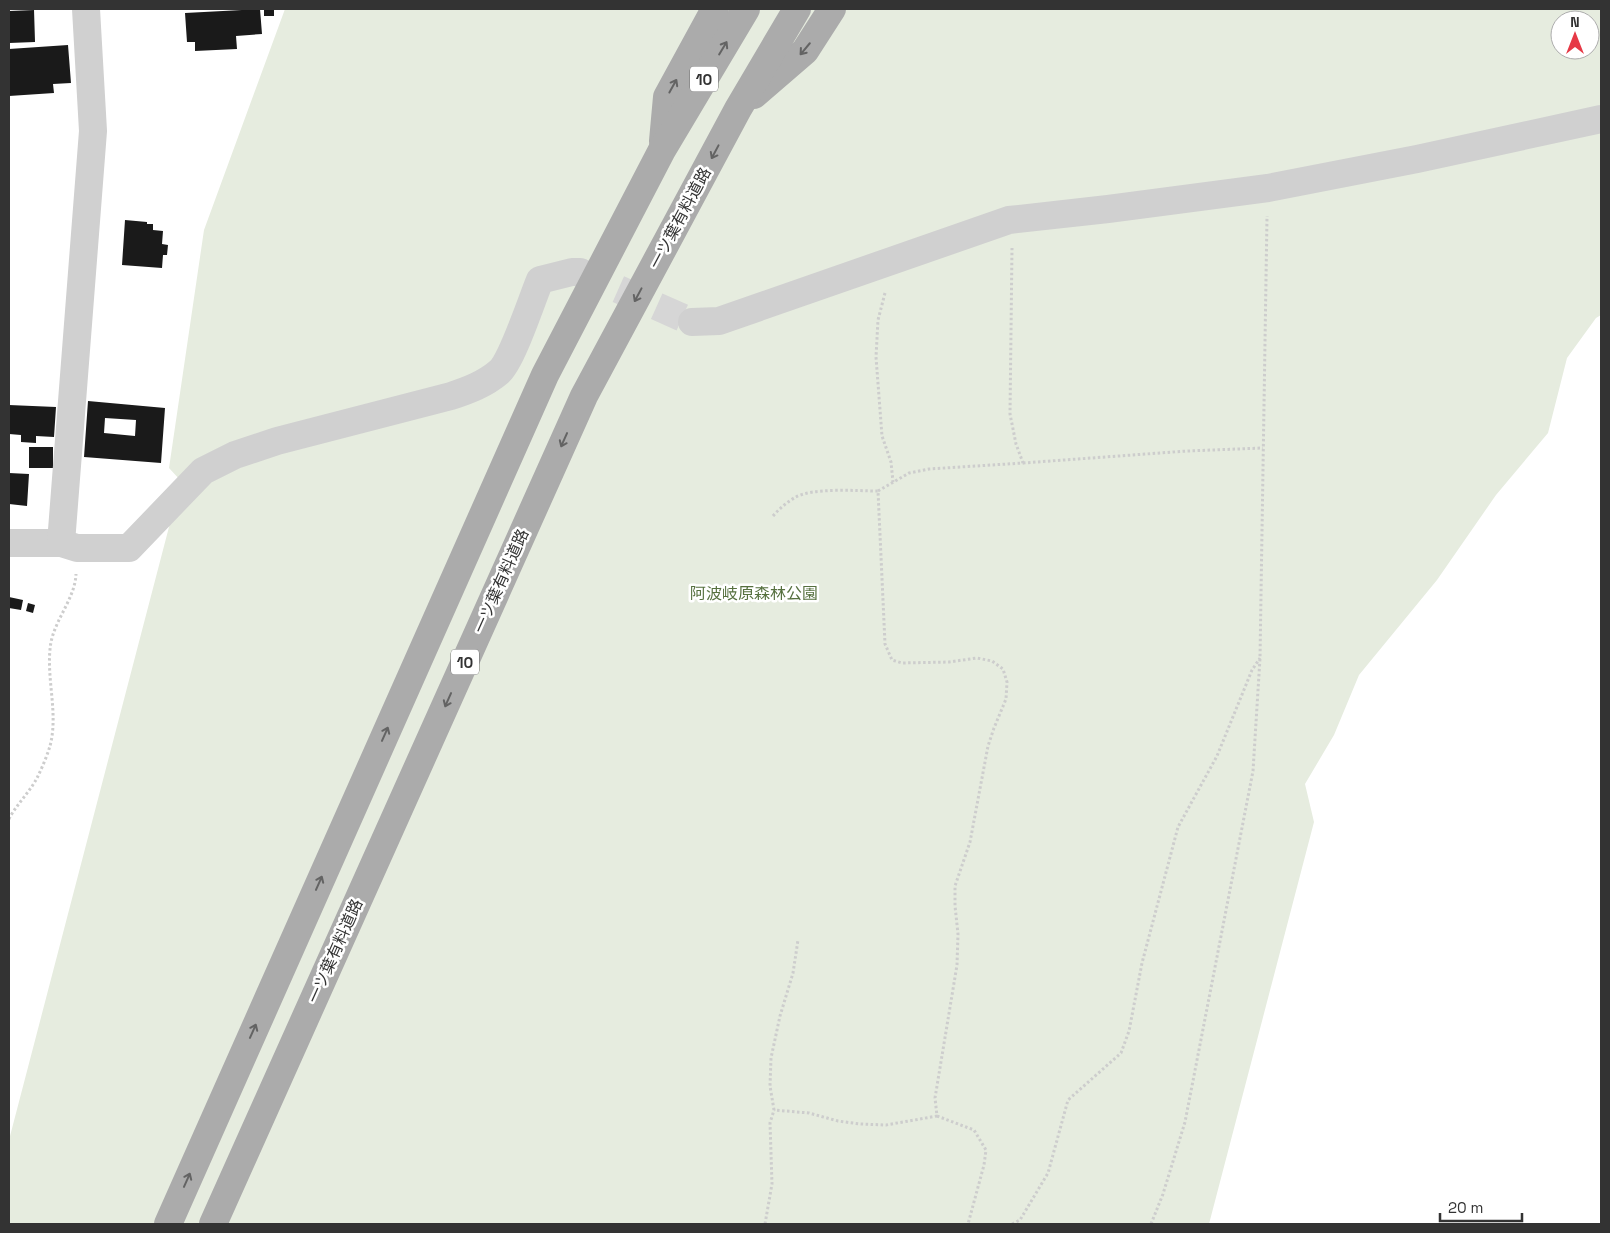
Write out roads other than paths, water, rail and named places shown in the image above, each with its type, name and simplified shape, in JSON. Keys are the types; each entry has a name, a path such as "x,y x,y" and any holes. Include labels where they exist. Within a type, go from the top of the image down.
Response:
{"main road":[{"path":"662,150 667,97 715,9"},
{"name":"10","path":"168,1224 545,375 662,150 746,9"},
{"name":"一ツ葉有料道路","path":"213,1224 584,396 738,109 797,9"},
{"path":"738,109 805,51 832,9"}],"street":[{"path":"69,546 93,131 86,9"},
{"path":"692,322 719,321 1009,220 1268,188 1601,120"},
{"path":"9,543 129,548 203,471 236,455 276,441 452,396 480,386 501,371 512,351 540,280 572,272 580,272"}],"tunnel":[{"path":"580,272 692,322"}],"park label":[{"name":"阿波岐原森林公園","path":"754,593"}]}
